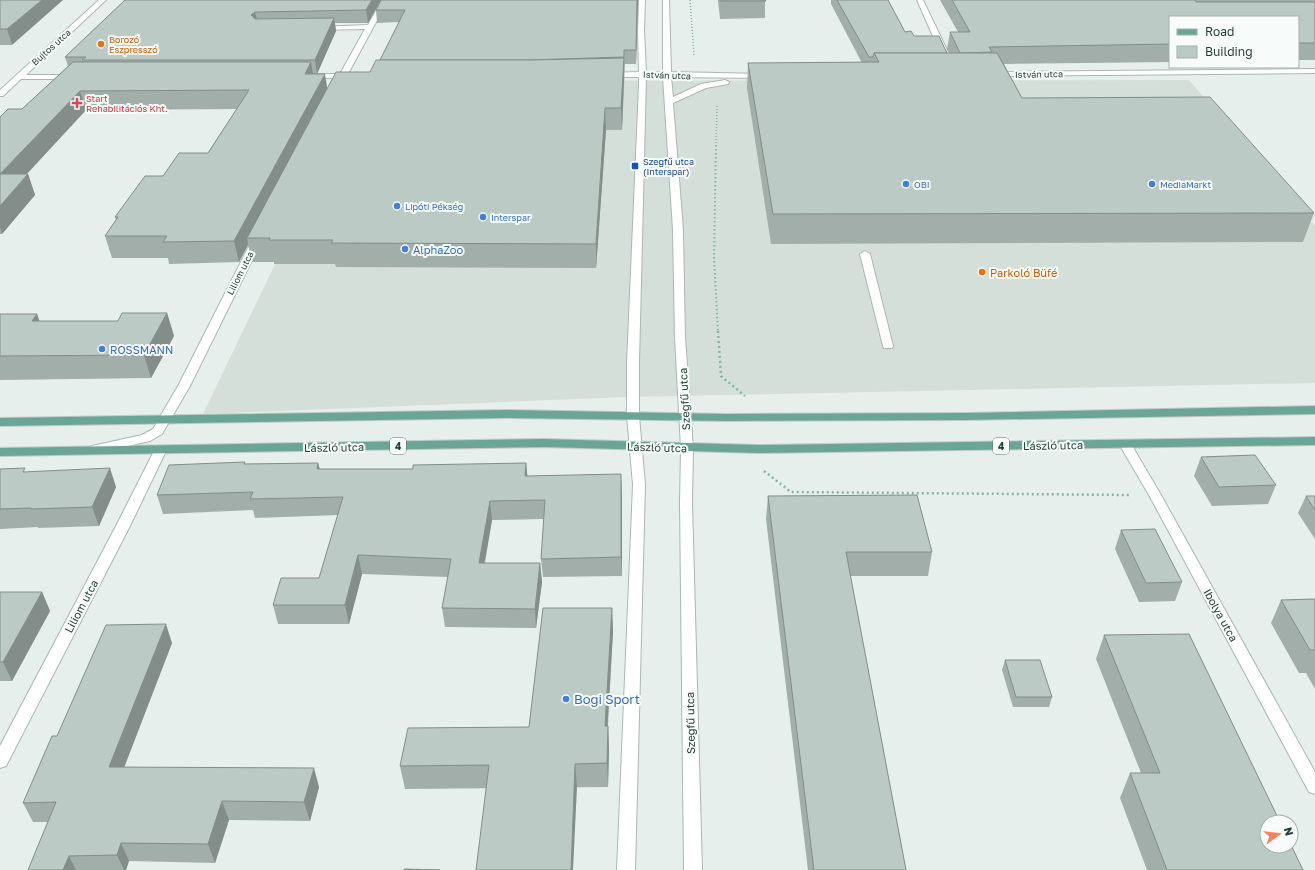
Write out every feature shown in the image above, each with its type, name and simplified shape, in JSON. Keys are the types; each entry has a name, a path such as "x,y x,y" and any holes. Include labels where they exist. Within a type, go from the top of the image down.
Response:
{"main road":[{"path":"0,422 505,414 757,418 1190,414 1315,410"},
{"name":"László utca","path":"0,452 160,451 544,443 759,449 1315,440"}],"street":[{"name":"Bujtos utca","path":"0,94 103,0"},
{"path":"335,90 385,0"},
{"path":"626,870 639,485 633,416 642,74 640,31 642,0"},
{"name":"Szegfű utca","path":"666,0 668,102 678,230 680,338 684,376 687,448 686,509 694,870"},
{"path":"920,0 945,54"},
{"path":"314,28 369,28"},
{"name":"István utca","path":"985,74 1243,69 1315,72"},
{"name":"István utca","path":"601,75 667,74 696,76 767,76 704,86"},
{"path":"303,76 358,76"},
{"path":"18,77 82,77"},
{"path":"668,102 704,86"},
{"name":"Liliom utca","path":"85,452 146,438 158,431 166,420 260,235"},
{"path":"865,254 888,346"},
{"name":"Ibolya utca","path":"1124,444 1155,495 1315,787"},
{"name":"Liliom utca","path":"0,761 123,526 160,451"}],"path":[{"path":"690,0 696,76"},
{"path":"704,86 718,99 714,258 721,376 747,398"},
{"path":"763,470 791,492 1155,495"}],"shaded area":[{"path":"1189,80 1315,226 1315,383 626,397 203,414 363,81"}],"building":[{"path":"0,0 42,0 7,29 0,29"},
{"path":"125,0 372,0 366,10 255,12 251,15 255,19 334,18 315,60 82,60 86,57 65,57"},
{"path":"381,0 637,0 636,50 624,50 624,57 529,60 380,60 405,10 376,10"},
{"path":"765,0 766,1 720,1"},
{"path":"837,0 888,0 905,32 911,31 914,36 939,36 947,53 874,53 873,57 869,57"},
{"path":"952,0 1195,0 1196,2 1315,2 1315,43 1299,43 1299,16 1169,16 1169,44 989,47 992,52 960,53 950,32 970,32"},
{"path":"874,53 997,53 1022,98 1210,97 1314,213 773,214 748,63 879,62"},
{"path":"624,58 621,108 605,108 596,244 331,243 333,240 269,240 270,238 247,238 336,72 370,72 376,60 529,60"},
{"path":"73,62 311,62 305,74 325,74 234,241 163,242 167,236 105,236 118,217 115,217 145,176 163,176 179,153 208,153 249,90 80,91 0,174 0,117 8,109 22,109"},
{"path":"0,174 28,174 0,206"},
{"path":"122,313 167,313 144,355 0,356 0,314 37,314 32,321 118,321"},
{"path":"1255,455 1276,485 1219,487 1201,457"},
{"path":"245,462 244,464 318,463 317,469 413,469 413,465 526,463 525,476 621,474 621,557 541,559 545,500 490,501 479,563 540,563 535,609 442,608 451,559 358,555 345,605 273,605 281,578 319,578 343,497 250,499 253,492 157,495 169,465"},
{"path":"25,468 23,472 110,468 92,507 0,509 0,469"},
{"path":"917,495 932,552 846,552 906,870 814,870 768,496"},
{"path":"1306,496 1315,496 1315,510"},
{"path":"1155,529 1182,582 1146,583 1121,530"},
{"path":"0,592 42,592 3,662 0,662"},
{"path":"1315,599 1315,650 1310,650 1281,600"},
{"path":"543,608 612,608 605,726 608,726 607,763 575,764 571,870 476,870 489,765 400,766 408,728 529,727"},
{"path":"166,624 109,767 314,768 304,802 222,801 208,844 121,843 117,855 69,856 63,870 28,870 56,802 23,803 52,736 57,736 106,625"},
{"path":"1189,634 1276,814 1259,814 1259,854 1295,854 1303,870 1167,870 1130,773 1160,773 1104,635"},
{"path":"1005,660 1040,660 1052,697 1016,697"},
{"path":"404,869 440,870 404,870"}],"place":[{"name":"Borozó Eszpresszó","path":"101,44"},
{"name":"Start Rehabilitációs Kht.","path":"77,103"},
{"name":"Szegfű utca (Interspar)","path":"635,166"},
{"name":"OBI","path":"906,184"},
{"name":"MediaMarkt","path":"1152,184"},
{"name":"Lipóti Pékség","path":"397,206"},
{"name":"Interspar","path":"483,217"},
{"name":"AlphaZoo","path":"405,249"},
{"name":"Parkoló Büfé","path":"982,272"},
{"name":"ROSSMANN","path":"102,349"},
{"name":"Bogi Sport","path":"566,699"}]}
